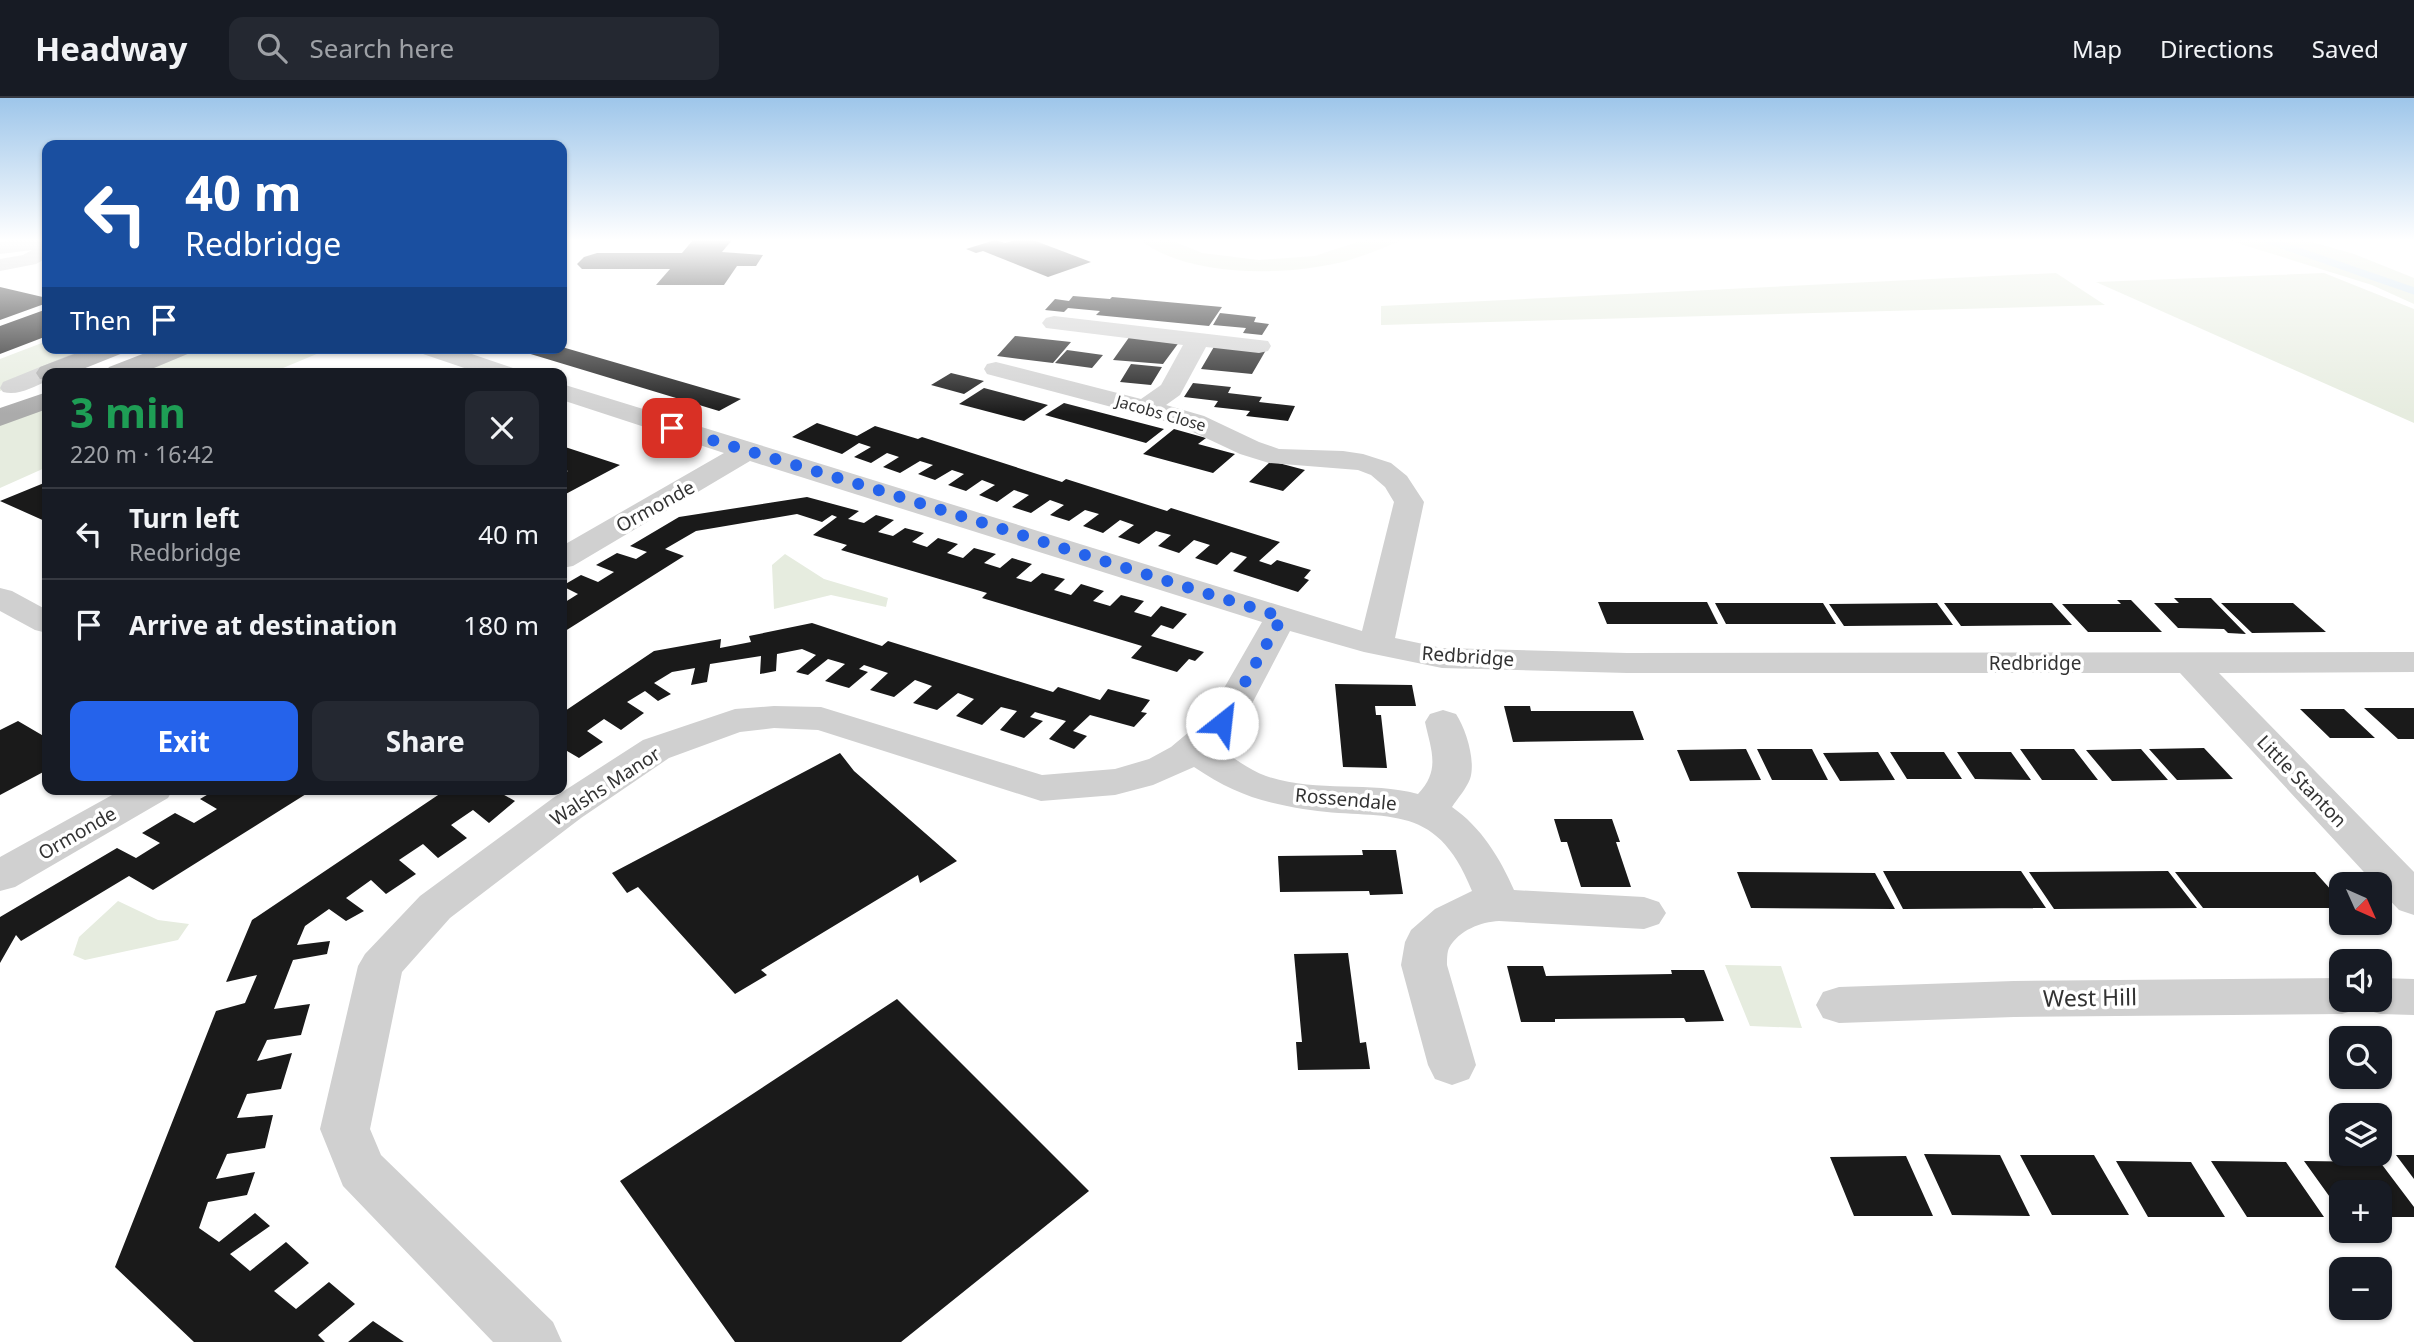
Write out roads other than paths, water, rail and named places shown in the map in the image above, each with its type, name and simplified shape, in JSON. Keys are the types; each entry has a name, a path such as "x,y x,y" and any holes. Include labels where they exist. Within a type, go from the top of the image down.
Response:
{"main road":[{"path":"61,368 98,354"},
{"path":"131,368 166,354"},
{"path":"6,389 42,375"},
{"path":"0,418 42,402"}],"street":[{"path":"1054,323 1096,332 1259,346"},
{"path":"1146,407 1171,390 1198,340"},
{"path":"54,368 86,354"},
{"path":"447,354 489,368"},
{"name":"Jacobs Close","path":"996,369 1028,386 1146,407 1210,427 1259,453 1282,458 1341,458 1378,468 1402,485 1409,502 1376,645"},
{"path":"6,389 42,373"},
{"name":"Redbridge","path":"567,394 1282,617 1376,645 1443,658 1627,663 2414,662"},
{"name":"Ormonde","path":"567,556 748,451"},
{"path":"0,598 42,620"},
{"name":"Walshs Manor","path":"533,1342 361,1170 345,1129 381,966 435,907 567,808 656,750 735,721 821,719 1041,788 1076,789 1117,782 1158,769 1195,750 1222,723 1282,617"},
{"name":"Little Stanton","path":"2190,663 2414,899"},
{"path":"1426,810 1447,789 1453,774 1443,722"},
{"name":"Rossendale","path":"1195,750 1251,784 1294,795 1396,802 1426,810 1447,821 1466,839 1488,878 1499,905"},
{"name":"Ormonde","path":"0,876 143,795"},
{"path":"1452,1065 1424,965 1427,942 1450,920 1475,906 1499,905 1644,914"},
{"name":"West Hill","path":"1839,1005 2014,999 2329,996"},
{"path":"2392,996 2414,997"}]}
